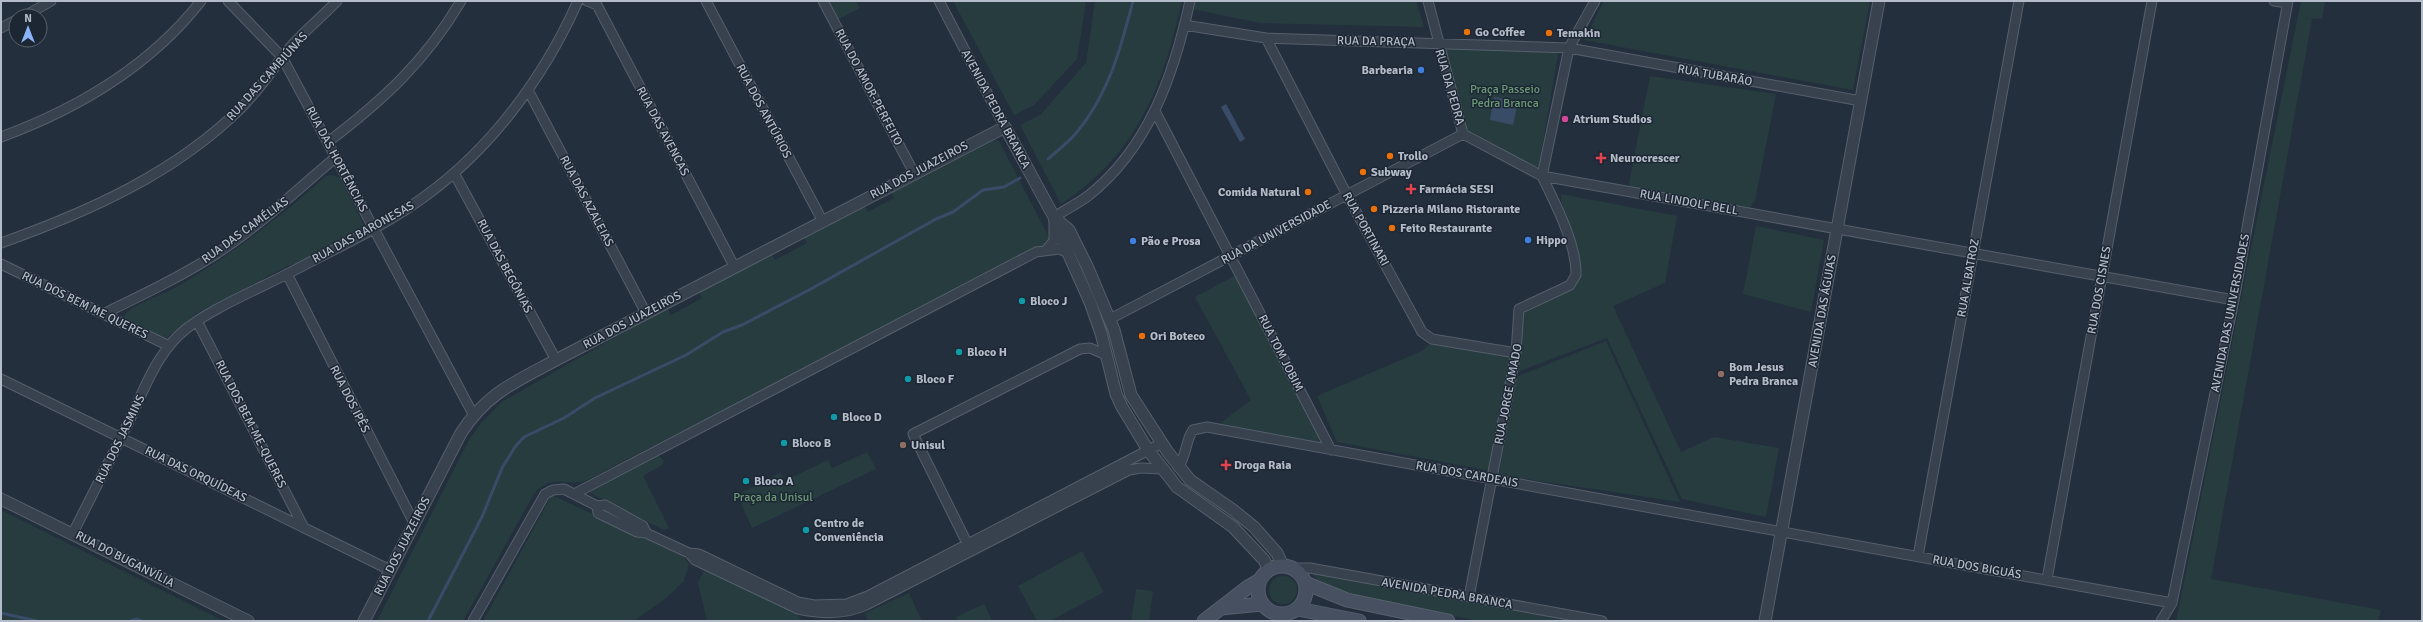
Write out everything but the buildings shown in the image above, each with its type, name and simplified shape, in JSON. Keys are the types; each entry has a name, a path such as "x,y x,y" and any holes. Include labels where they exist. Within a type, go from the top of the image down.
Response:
{"main road":[{"path":"1204,621 1265,575 1287,567 1302,576 1305,583 1306,597 1298,609 1286,614 1279,614 1272,612 1262,604 1258,592 1265,575"},
{"path":"1305,583 1347,600 1448,621"},
{"path":"1221,608 1262,604"},
{"path":"1298,609 1359,621"}],"street":[{"path":"38,8 51,1"},
{"path":"1,137 59,114 106,86 148,55 189,16 201,1"},
{"name":"RUA DAS HORTÊNCIAS","path":"228,1 282,57 474,414"},
{"name":"RUA DAS CAMBIÚNAS","path":"1,243 38,230 107,200 169,164 242,107 270,76 282,57 336,1"},
{"path":"328,142 379,102 408,74 432,44 461,1"},
{"name":"RUA DAS BARONESAS","path":"169,346 197,321 374,228 424,197 454,172 490,136 528,90 556,45 578,1"},
{"name":"RUA DAS AVENCAS","path":"587,1 601,3 734,266"},
{"name":"RUA DOS ANTÚRIOS","path":"706,1 822,220"},
{"name":"RUA DO AMOR-PERFEITO","path":"823,1 914,172"},
{"name":"AVENIDA PEDRA BRANCA","path":"939,1 1054,217 1067,252 1090,302 1116,394 1148,450 1162,469 1181,490 1223,519 1243,536 1264,560 1265,575"},
{"path":"1046,250 1054,241 1054,217 1087,196 1114,171 1142,135 1155,111 1184,25 1190,1"},
{"name":"RUA DA PEDRA","path":"1428,1 1463,134 1542,176"},
{"path":"1542,176 1569,48 1595,1"},
{"name":"AVENIDA DAS ÁGUIAS","path":"1765,621 1879,1"},
{"name":"RUA ALBATROZ","path":"1918,556 2019,1"},
{"name":"RUA DOS CISNES","path":"2047,579 2152,1"},
{"path":"2274,1 2287,2"},
{"name":"AVENIDA DAS UNIVERSIDADES","path":"2161,621 2172,603 2234,300 2287,2"},
{"name":"RUA DA PRAÇA","path":"1184,25 1266,38 1569,48"},
{"name":"RUA PORTINARI","path":"1266,38 1347,195 1422,332 1432,339 1516,354"},
{"name":"RUA TUBARÃO","path":"1569,48 1861,101"},
{"name":"RUA DAS AZALEIAS","path":"528,90 646,313"},
{"name":"RUA TOM JOBIM","path":"1155,111 1331,450"},
{"name":"RUA DOS JUAZEIROS","path":"364,621 461,433 474,414 501,389 914,172 1005,127"},
{"name":"RUA DA UNIVERSIDADE","path":"1110,319 1463,134"},
{"name":"RUA DAS CAMÉLIAS","path":"103,314 165,283 216,253 262,220 336,157"},
{"name":"RUA DAS BEGÔNIAS","path":"454,172 556,360"},
{"name":"RUA LINDOLF BELL","path":"1542,176 2234,300"},
{"name":"RUA JORGE AMADO","path":"1469,597 1516,354 1519,309 1564,288 1574,281 1576,275 1572,251 1561,219 1542,176"},
{"name":"AVENIDA PEDRA BRANCA","path":"1054,217 1069,230 1110,319 1131,395 1162,443 1178,467 1190,480 1245,519 1277,553 1287,567 1310,568 1602,621"},
{"path":"574,494 1030,256 1046,250 1059,249 1067,252"},
{"name":"RUA DOS BEM ME QUERES","path":"1,264 169,346"},
{"name":"RUA DOS IPÊS","path":"286,274 414,523"},
{"name":"RUA DOS BEM-ME-QUERES","path":"197,321 304,528"},
{"name":"RUA DOS JASMINS","path":"73,533 152,373 169,346"},
{"path":"968,545 913,434 1080,349 1090,348 1106,355"},
{"name":"RUA DAS ORQUÍDEAS","path":"1,379 390,570"},
{"name":"RUA DOS CARDEAIS","path":"1178,467 1185,455 1190,435 1200,427 1782,531"},
{"path":"473,621 545,494 553,490 564,489 597,506 598,513 637,532 646,533 689,553 699,554 798,602 814,605 847,604 868,596 968,545 1162,443"},
{"path":"689,553 695,560 798,609 815,613 849,612 866,605 1129,470 1141,468 1162,469"},
{"name":"RUA DO BUGANVÍLIA","path":"1,499 73,533 248,621"},
{"name":"RUA DOS BIGUÁS","path":"1782,531 2172,603"}],"green space":[{"path":"827,1 856,1 860,8 837,20"},
{"path":"953,1 1086,1 1077,59 1034,105 1014,115"},
{"path":"1095,1 1182,1 1166,62 1143,116 1128,141 1109,164 1087,185 1061,204 1020,125 1040,115 1086,63"},
{"path":"1193,1 1416,1 1424,27 1260,23 1192,9"},
{"path":"1604,1 1870,1 1853,90 1584,40"},
{"path":"2301,1 2325,1 2322,19 2305,18 2312,19 2211,579 2381,610 2378,621 2176,621"},
{"name":"Praça Passeio Pedra Branca","path":"1442,47 1553,51 1558,55 1539,164 1536,168 1467,131"},
{"path":"1650,76 1776,94 1755,201 1749,209 1628,188"},
{"path":"990,139 999,141 1051,241 1048,247 1035,250 585,481 552,482 546,484 534,494 463,621 377,621 470,438 481,423 503,401 667,308 671,315 702,298 699,292 771,253 775,260 807,243 803,236 863,204 868,212 894,198 890,190"},
{"path":"332,175 340,178 362,221 364,226 361,234 284,268 195,314 166,339 126,321 124,317 131,309 173,289 214,264 252,237 326,176"},
{"path":"1561,194 1677,216 1665,283 1613,306 1681,452 1714,437 1779,448 1766,517 1682,499 1607,338 1515,373 1522,331 1522,311 1576,282 1562,211"},
{"path":"1756,226 1824,240 1811,312 1743,294"},
{"path":"1236,275 1323,444 1218,425 1251,400 1195,297"},
{"path":"1433,341 1515,355 1491,471 1337,442 1317,396 1422,351"},
{"path":"1606,341 1680,502 1499,475 1516,377"},
{"name":"Praça da Unisul","path":"867,452 876,469 752,528 737,495 780,473 784,481 828,460 832,468"},
{"path":"657,454 664,461 662,465 643,476 669,528 664,530 588,492"},
{"path":"552,495 683,556 689,564 684,581 666,598 634,621 483,621"},
{"path":"1,510 224,621 1,621"},
{"path":"1082,551 1104,592 1050,621 1037,621 1018,586"},
{"path":"705,568 796,612 802,621 707,621 698,583"},
{"path":"1310,572 1572,621 1479,621 1351,597 1323,587"},
{"path":"1283,576 1293,580 1297,590 1293,600 1283,604 1273,600 1269,590 1273,580"},
{"path":"1136,589 1153,591 1149,621 1131,621"},
{"path":"909,593 922,621 868,621 865,613"},
{"path":"984,604 992,621 958,621 956,617"}],"water":[{"path":"1494,97 1518,101 1513,125 1490,120"},
{"path":"1226,104 1245,139 1240,142 1221,107"}],"waterway":[{"path":"1048,159 1074,136 1098,102 1106,86 1124,36 1133,1"},
{"path":"428,621 482,517 502,468 515,447 524,437 564,418 595,398 686,355 723,332 742,325 809,290 936,219 953,212 983,190 1004,187 1020,178"},
{"path":"1,613 37,621"},
{"path":"131,621 136,619 142,621"}],"place":[{"name":"Go Coffee","path":"1467,32"},
{"name":"Temakin","path":"1549,33"},
{"name":"Barbearia","path":"1421,70"},
{"name":"Atrium Studios","path":"1565,119"},
{"name":"Trollo","path":"1390,156"},
{"name":"Neurocrescer","path":"1601,158"},
{"name":"Subway","path":"1363,172"},
{"name":"Farmácia SESI","path":"1411,189"},
{"name":"Comida Natural","path":"1308,192"},
{"name":"Pizzeria Milano Ristorante","path":"1374,209"},
{"name":"Feito Restaurante","path":"1392,228"},
{"name":"Hippo","path":"1528,240"},
{"name":"Pão e Prosa","path":"1133,241"},
{"name":"Bloco J","path":"1022,301"},
{"name":"Ori Boteco","path":"1142,336"},
{"name":"Bloco H","path":"959,352"},
{"name":"Bom Jesus Pedra Branca","path":"1721,374"},
{"name":"Bloco F","path":"908,379"},
{"name":"Bloco D","path":"834,417"},
{"name":"Bloco B","path":"784,443"},
{"name":"Unisul","path":"903,445"},
{"name":"Droga Raia","path":"1226,465"},
{"name":"Bloco A","path":"746,481"},
{"name":"Centro de Conveniência","path":"806,530"}]}
